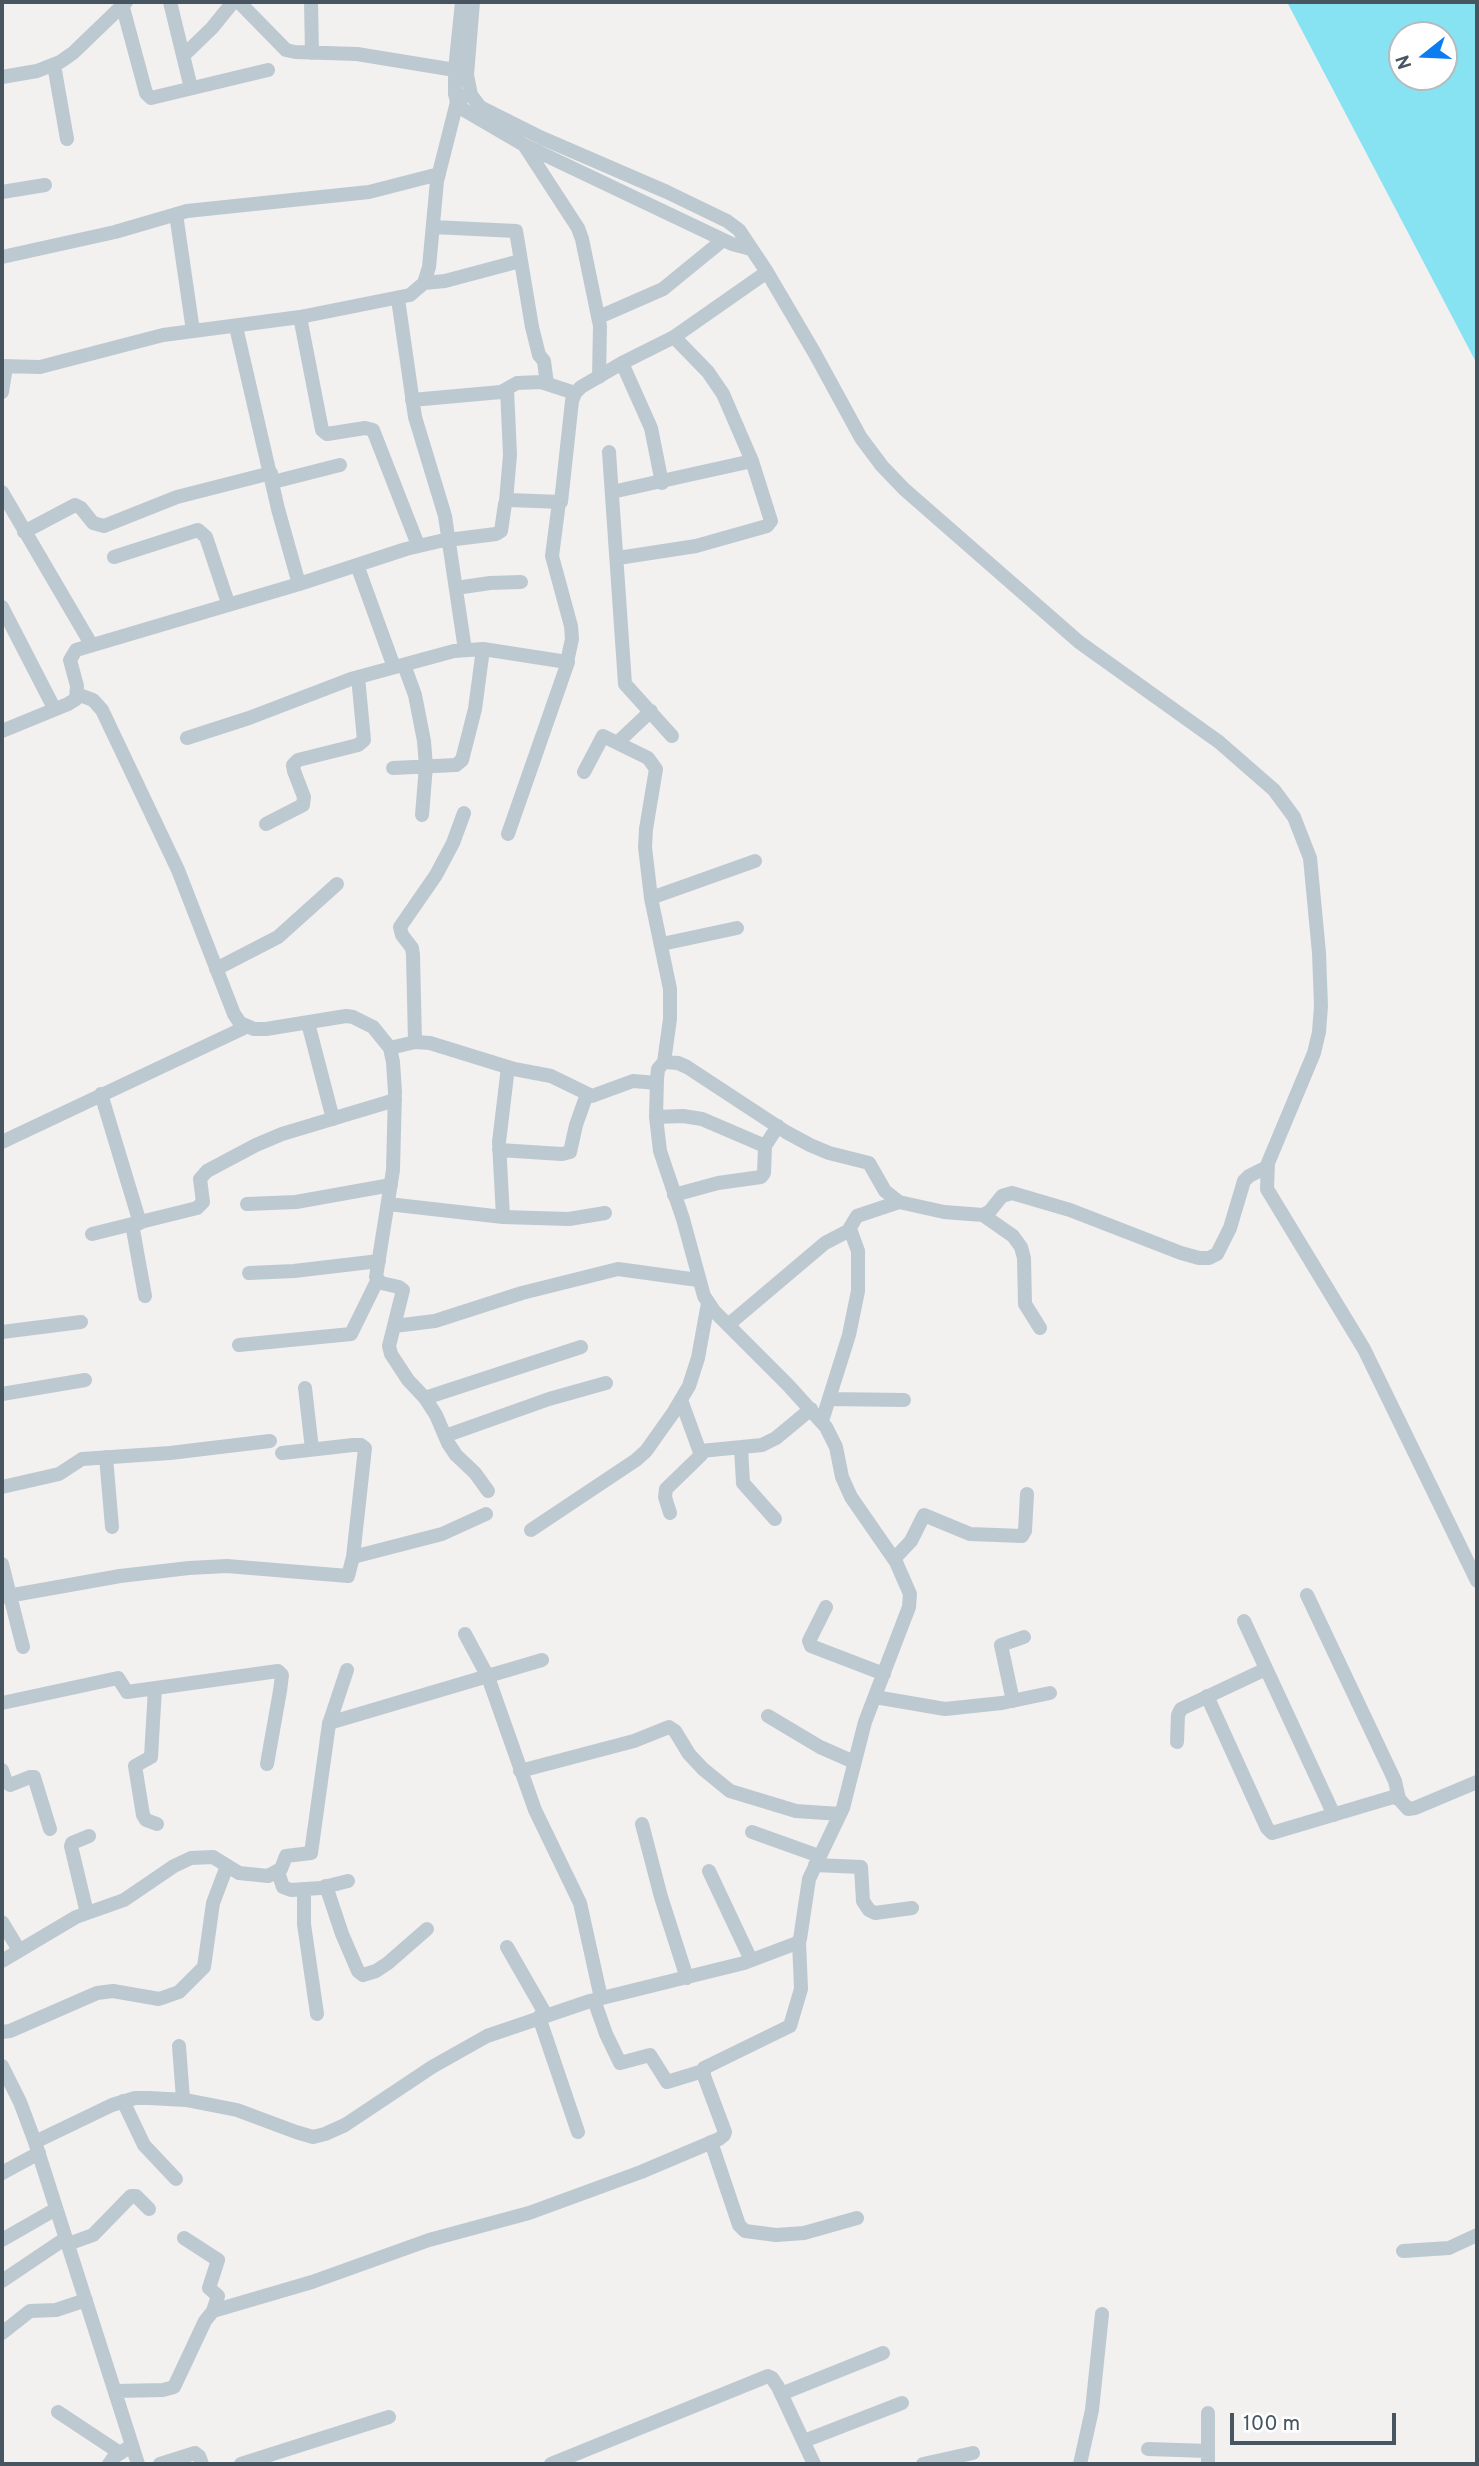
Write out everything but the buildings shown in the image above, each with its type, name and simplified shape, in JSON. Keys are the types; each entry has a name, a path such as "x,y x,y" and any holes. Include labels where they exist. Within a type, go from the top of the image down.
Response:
{"street":[{"path":"170,2 191,88"},
{"path":"184,55 212,28 233,2"},
{"path":"239,2 281,47 295,52 356,54 455,70"},
{"path":"311,2 312,53"},
{"path":"2,392 4,367 40,367 147,338 300,317 398,299 418,290 424,283 429,267 439,174 457,102 455,70 462,2"},
{"path":"473,2 467,75 470,92 480,107 494,116 727,221 739,230 767,272 861,438 882,466 904,489 1079,642 1219,743 1274,790 1294,817 1310,858 1319,953 1320,1019 1314,1053 1267,1167 1270,1197 1364,1349 1477,1581"},
{"path":"2,77 54,65 73,53 124,3"},
{"path":"124,3 147,96 156,98 268,70"},
{"path":"54,65 67,139"},
{"path":"457,102 470,92"},
{"path":"457,102 464,110 524,145 723,240 751,248"},
{"path":"524,145 578,228 599,317 599,377"},
{"path":"2,257 211,207 369,192 439,174"},
{"path":"2,191 46,186"},
{"path":"176,214 193,331"},
{"path":"433,227 515,230 532,327 538,355 544,361 547,384"},
{"path":"599,317 663,289 723,240"},
{"path":"424,283 444,281 520,261"},
{"path":"508,834 568,662 572,639 552,556 559,502 563,499 575,393 622,363 674,337 767,272"},
{"path":"398,299 412,400 420,439 440,498 449,540 465,650"},
{"path":"300,317 322,430 327,434 365,428 373,430 418,545"},
{"path":"236,327 299,584"},
{"path":"618,558 696,546 767,526 771,518 752,461 723,394 708,372 674,337"},
{"path":"622,363 648,420 662,483"},
{"path":"412,400 496,393 517,383 547,384 575,393"},
{"path":"2,731 72,702 77,694 70,660 76,650 91,644 299,584 418,545 499,533 506,501 510,455 507,389"},
{"path":"609,452 625,684 673,736"},
{"path":"611,492 662,483 752,461"},
{"path":"24,532 75,505 81,508 93,523 104,526 177,497 340,465"},
{"path":"2,492 6,510 24,532 91,644"},
{"path":"506,501 559,502"},
{"path":"114,557 198,530 206,537 228,603"},
{"path":"357,565 399,666 415,695 422,725 425,766 422,815"},
{"path":"456,588 521,582"},
{"path":"2,607 54,708"},
{"path":"187,737 257,715 358,677 465,650 483,649 568,662"},
{"path":"393,768 456,765 461,760 475,709 483,649"},
{"path":"266,824 303,805 304,797 293,765 298,760 358,745 364,740 358,677"},
{"path":"77,694 93,699 102,710 178,870 234,1014 246,1027"},
{"path":"617,743 651,711"},
{"path":"465,1634 488,1677 520,1771 552,1848 580,1903 597,1999 606,2034 620,2063 650,2055 667,2082 703,2071 706,2066 790,2025 801,1989 799,1941 805,1898 817,1861 840,1814 865,1722 911,1598 909,1588 894,1559 851,1497 842,1477 832,1437 822,1421 708,1303 698,1280 660,1151 656,1117 656,1083 658,1069 664,1062 670,1019 670,989 650,898 646,829 656,769 648,758 602,737 584,772"},
{"path":"415,1042 413,955 400,927 436,875 453,843 464,813"},
{"path":"650,898 755,861"},
{"path":"216,969 278,937 337,884"},
{"path":"662,944 737,928"},
{"path":"2,1142 246,1027 266,1029 346,1016 373,1027 390,1048 395,1100 391,1185 377,1281 351,1334 239,1345"},
{"path":"308,1023 333,1119"},
{"path":"390,1048 415,1042 430,1043 508,1067 551,1076 587,1094 598,1095 634,1081 656,1083"},
{"path":"664,1062 687,1067 778,1126 829,1153 870,1163 885,1191 899,1202 944,1212 983,1215 1013,1236 1024,1258 1025,1304 1040,1328"},
{"path":"503,1217 499,1150 508,1067"},
{"path":"101,1094 136,1223 145,1296"},
{"path":"499,1150 562,1154 570,1152 587,1094"},
{"path":"92,1234 197,1208 203,1202 200,1180 207,1171 269,1139 395,1100"},
{"path":"656,1117 683,1116 702,1119 765,1146"},
{"path":"674,1195 718,1183 761,1178 764,1173 765,1146 778,1126"},
{"path":"983,1215 990,1211 1002,1196 1012,1193 1080,1214 1181,1253 1209,1258 1216,1254 1225,1238 1244,1181 1267,1167"},
{"path":"247,1204 296,1202 391,1185"},
{"path":"728,1325 825,1243 850,1229 860,1213 899,1202"},
{"path":"388,1204 503,1217 569,1219 605,1213"},
{"path":"822,1421 849,1335 858,1291 858,1251 850,1229"},
{"path":"249,1273 294,1271 379,1261"},
{"path":"394,1326 435,1321 522,1293 618,1269 698,1280"},
{"path":"377,1281 403,1290 389,1346 391,1354 436,1415 456,1455 475,1473 488,1491"},
{"path":"531,1530 641,1457 689,1385 698,1358 708,1303"},
{"path":"2,1332 81,1322"},
{"path":"425,1398 581,1347"},
{"path":"2,1394 85,1380"},
{"path":"445,1436 549,1399 606,1383"},
{"path":"305,1388 312,1449"},
{"path":"829,1399 904,1400"},
{"path":"670,1513 665,1497 666,1489 699,1458 701,1451 681,1400"},
{"path":"701,1451 767,1443 811,1409"},
{"path":"2,1487 54,1475 82,1459 170,1453 270,1441"},
{"path":"6,1597 120,1576 189,1568 227,1566 345,1577 350,1573 353,1557 365,1448 353,1445 282,1453"},
{"path":"741,1447 743,1483 775,1520"},
{"path":"106,1457 112,1527"},
{"path":"894,1559 911,1541 924,1515 970,1534 1022,1536 1025,1531 1027,1494"},
{"path":"353,1557 442,1534 486,1514"},
{"path":"2,1564 6,1597 23,1647"},
{"path":"1307,1595 1395,1781 1399,1799"},
{"path":"826,1607 809,1641 811,1646 884,1674"},
{"path":"1244,1621 1334,1815"},
{"path":"1013,1701 1001,1645 1024,1637"},
{"path":"329,1723 541,1660"},
{"path":"1177,1742 1179,1711 1266,1669"},
{"path":"2,1961 87,1913 117,1904 174,1866 191,1858 213,1857 239,1873 268,1876 278,1872 286,1856 312,1851 329,1723 347,1671"},
{"path":"2,1703 118,1678 121,1679 125,1692 281,1672 267,1764"},
{"path":"155,1688 151,1757 136,1763 135,1766 143,1815 146,1820 157,1824"},
{"path":"875,1696 945,1709 1013,1701 1051,1693"},
{"path":"1207,1696 1269,1832 1277,1833 1393,1797 1408,1808 1417,1807 1477,1782"},
{"path":"768,1716 820,1747 854,1762"},
{"path":"520,1771 634,1741 668,1727 675,1731 689,1754 703,1769 730,1791 796,1811 840,1814"},
{"path":"2,1770 6,1782 10,1785 34,1777 50,1829"},
{"path":"642,1824 661,1897 687,1978"},
{"path":"752,1832 817,1861 861,1867 863,1901 869,1910 875,1913 912,1908"},
{"path":"87,1913 71,1846 74,1841 89,1836"},
{"path":"2,2032 18,2028 97,1993 113,1991 159,1999 178,1992 204,1967 213,1903 227,1866"},
{"path":"709,1871 751,1960"},
{"path":"278,1872 284,1887 304,1889 348,1881"},
{"path":"326,1886 342,1934 358,1971 363,1975 388,1963 427,1929"},
{"path":"304,1889 304,1924 317,2014"},
{"path":"2,1922 19,1950"},
{"path":"2,2173 40,2143 135,2098 183,2099 237,2110 313,2137 345,2126 432,2067 487,2036 597,1999 751,1960 799,1941"},
{"path":"506,1947 542,2016 578,2132"},
{"path":"179,2046 183,2099"},
{"path":"2,2066 40,2143 56,2208 73,2241 86,2300 122,2391 126,2449"},
{"path":"213,2311 312,2282 429,2240 529,2213 631,2176 710,2143 725,2132 703,2071"},
{"path":"124,2101 145,2145 176,2179"},
{"path":"710,2143 739,2225 745,2231 776,2235 804,2233 857,2218"},
{"path":"2,2281 73,2241 98,2231 131,2196 136,2196 149,2209"},
{"path":"2,2240 56,2208"},
{"path":"1403,2251 1449,2248 1477,2235"},
{"path":"122,2391 163,2390 174,2387 205,2321 213,2311 218,2295 209,2288 218,2260 184,2238"},
{"path":"2,2333 30,2311 56,2310 86,2300"},
{"path":"1080,2464 1092,2410 1102,2315"},
{"path":"781,2394 883,2353"},
{"path":"551,2464 765,2377 772,2378 814,2464"},
{"path":"804,2441 902,2403"},
{"path":"58,2412 126,2449 138,2464"},
{"path":"1148,2449 1208,2458 1208,2413"},
{"path":"241,2464 388,2417"},
{"path":"109,2464 126,2449"},
{"path":"160,2464 195,2453 202,2464"},
{"path":"923,2464 973,2453"}],"water":[{"path":"1287,2 1477,2 1477,364"}]}
